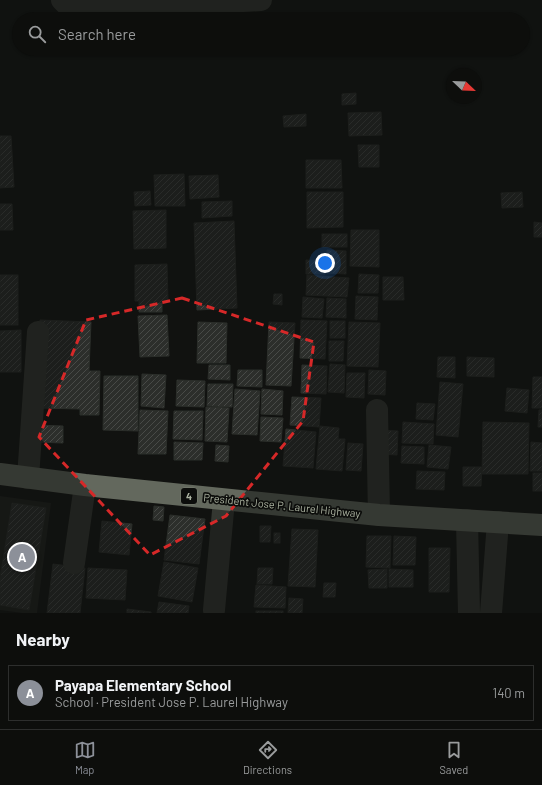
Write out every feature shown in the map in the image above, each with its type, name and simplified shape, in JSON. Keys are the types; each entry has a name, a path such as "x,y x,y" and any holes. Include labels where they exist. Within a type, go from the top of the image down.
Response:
{"highway":[{"name":"President Jose P. Laurel Highway","path":"0,474 85,485 379,515 542,525"}],"street":[{"path":"62,0 67,5 76,9 148,2 261,0"},
{"path":"28,478 38,332"},
{"path":"377,410 379,515"},
{"path":"74,563 85,485"},
{"path":"214,610 224,500"},
{"path":"467,520 469,613"},
{"path":"491,613 498,522"}],"highlighted area":[{"path":"182,298 314,342 303,421 226,516 150,555 39,437 86,320"}],"shaded area":[{"path":"0,496 51,503 37,613 22,613 0,610"}],"building":[{"path":"356,93 356,104 342,105 342,94"},
{"path":"381,112 382,135 349,136 348,113"},
{"path":"306,114 306,126 284,127 283,116"},
{"path":"0,136 11,136 14,187 0,188"},
{"path":"358,145 379,145 379,167 359,167"},
{"path":"306,160 341,160 342,188 306,188"},
{"path":"184,174 185,206 155,206 154,175"},
{"path":"218,175 219,197 190,199 189,176"},
{"path":"150,191 151,205 135,206 134,192"},
{"path":"307,192 343,192 343,227 307,228"},
{"path":"522,192 523,207 502,208 501,193"},
{"path":"232,201 232,216 202,218 202,202"},
{"path":"0,204 12,204 13,230 0,230"},
{"path":"166,210 166,248 134,249 133,211"},
{"path":"234,221 237,308 197,310 194,223"},
{"path":"534,222 542,223 542,237 534,237"},
{"path":"351,230 379,230 379,267 350,266"},
{"path":"322,234 347,234 347,247 322,247"},
{"path":"327,250 346,251 346,274 327,273"},
{"path":"306,260 326,261 325,274 306,274"},
{"path":"167,264 168,301 162,301 162,312 139,312 139,301 135,301 135,265"},
{"path":"359,274 379,275 378,293 358,293"},
{"path":"0,275 18,275 18,325 0,325"},
{"path":"307,275 349,278 347,297 306,295"},
{"path":"383,277 403,277 404,300 383,300"},
{"path":"274,294 282,294 282,305 273,304"},
{"path":"356,296 378,297 377,320 355,319"},
{"path":"303,297 324,299 322,318 302,317"},
{"path":"327,298 346,299 346,318 326,317"},
{"path":"167,315 169,356 140,357 138,316"},
{"path":"40,320 91,322 89,371 100,371 99,415 80,415 80,409 37,408"},
{"path":"301,320 327,321 325,359 300,358"},
{"path":"330,321 345,321 345,338 330,338"},
{"path":"198,322 227,323 226,363 197,363"},
{"path":"269,322 295,323 291,386 266,385"},
{"path":"349,322 380,323 378,367 347,366"},
{"path":"21,330 21,372 0,372 0,331"},
{"path":"329,341 344,341 343,361 329,361"},
{"path":"438,357 455,357 455,378 437,377"},
{"path":"467,357 494,358 494,377 467,376"},
{"path":"330,364 345,365 344,393 328,392"},
{"path":"209,365 230,365 230,380 208,379"},
{"path":"302,365 327,366 326,394 301,393"},
{"path":"238,370 262,370 262,387 237,386"},
{"path":"369,370 386,371 385,395 368,394"},
{"path":"347,373 365,373 364,398 346,397"},
{"path":"142,374 166,375 164,408 141,406"},
{"path":"104,376 138,376 138,431 103,430"},
{"path":"533,377 542,377 542,408 532,408"},
{"path":"177,380 205,381 204,407 176,406"},
{"path":"440,382 463,384 458,437 436,435"},
{"path":"208,384 233,384 232,407 207,406"},
{"path":"507,388 529,390 527,413 505,411"},
{"path":"235,389 260,391 257,435 232,434"},
{"path":"262,389 283,391 282,415 261,414"},
{"path":"292,397 321,398 319,427 290,425"},
{"path":"417,403 435,404 433,420 416,419"},
{"path":"206,407 229,408 227,442 205,441"},
{"path":"140,410 168,411 166,454 138,454"},
{"path":"539,410 542,410 542,427 538,427"},
{"path":"174,411 203,411 202,440 173,439"},
{"path":"261,417 283,418 281,442 260,441"},
{"path":"403,422 434,424 433,444 402,443"},
{"path":"483,422 529,423 528,474 482,474"},
{"path":"34,425 63,426 63,443 34,442"},
{"path":"320,426 339,428 338,439 345,439 342,471 316,469"},
{"path":"286,429 316,432 313,468 283,466"},
{"path":"380,430 398,431 397,455 379,454"},
{"path":"174,442 203,443 202,460 174,460"},
{"path":"531,442 542,443 542,471 530,471"},
{"path":"348,443 363,444 361,471 346,470"},
{"path":"216,445 229,446 228,462 215,461"},
{"path":"429,445 451,447 448,469 427,467"},
{"path":"402,446 424,447 424,464 401,463"},
{"path":"463,467 482,467 481,486 463,486"},
{"path":"417,471 445,472 444,490 416,489"},
{"path":"533,473 542,473 542,491 533,491"},
{"path":"12,503 46,508 29,610 0,605 0,578"},
{"path":"154,506 164,507 163,521 153,520"},
{"path":"170,515 205,519 199,564 164,560"},
{"path":"102,521 132,524 129,555 99,552"},
{"path":"260,526 271,526 270,542 260,542"},
{"path":"292,529 318,530 315,587 288,586"},
{"path":"274,533 280,533 280,543 274,543"},
{"path":"367,536 391,536 390,568 366,567"},
{"path":"394,536 416,537 415,565 393,565"},
{"path":"429,548 450,548 449,592 429,592"},
{"path":"164,562 198,568 192,602 158,596"},
{"path":"53,564 85,568 80,613 47,613"},
{"path":"88,568 127,570 125,600 86,598"},
{"path":"258,568 273,568 272,584 257,584"},
{"path":"387,569 387,588 369,588 368,570"},
{"path":"389,569 413,570 413,587 389,587"},
{"path":"324,583 336,583 335,597 323,597"},
{"path":"256,585 286,587 285,608 254,607"},
{"path":"289,598 303,599 302,613 288,613"},
{"path":"159,602 189,606 188,613 157,613"},
{"path":"127,609 151,612 151,613 127,613"},
{"path":"256,611 283,611 283,613 256,613"}],"place":[{"name":"Payapa Elementary School","path":"22,557"}]}
